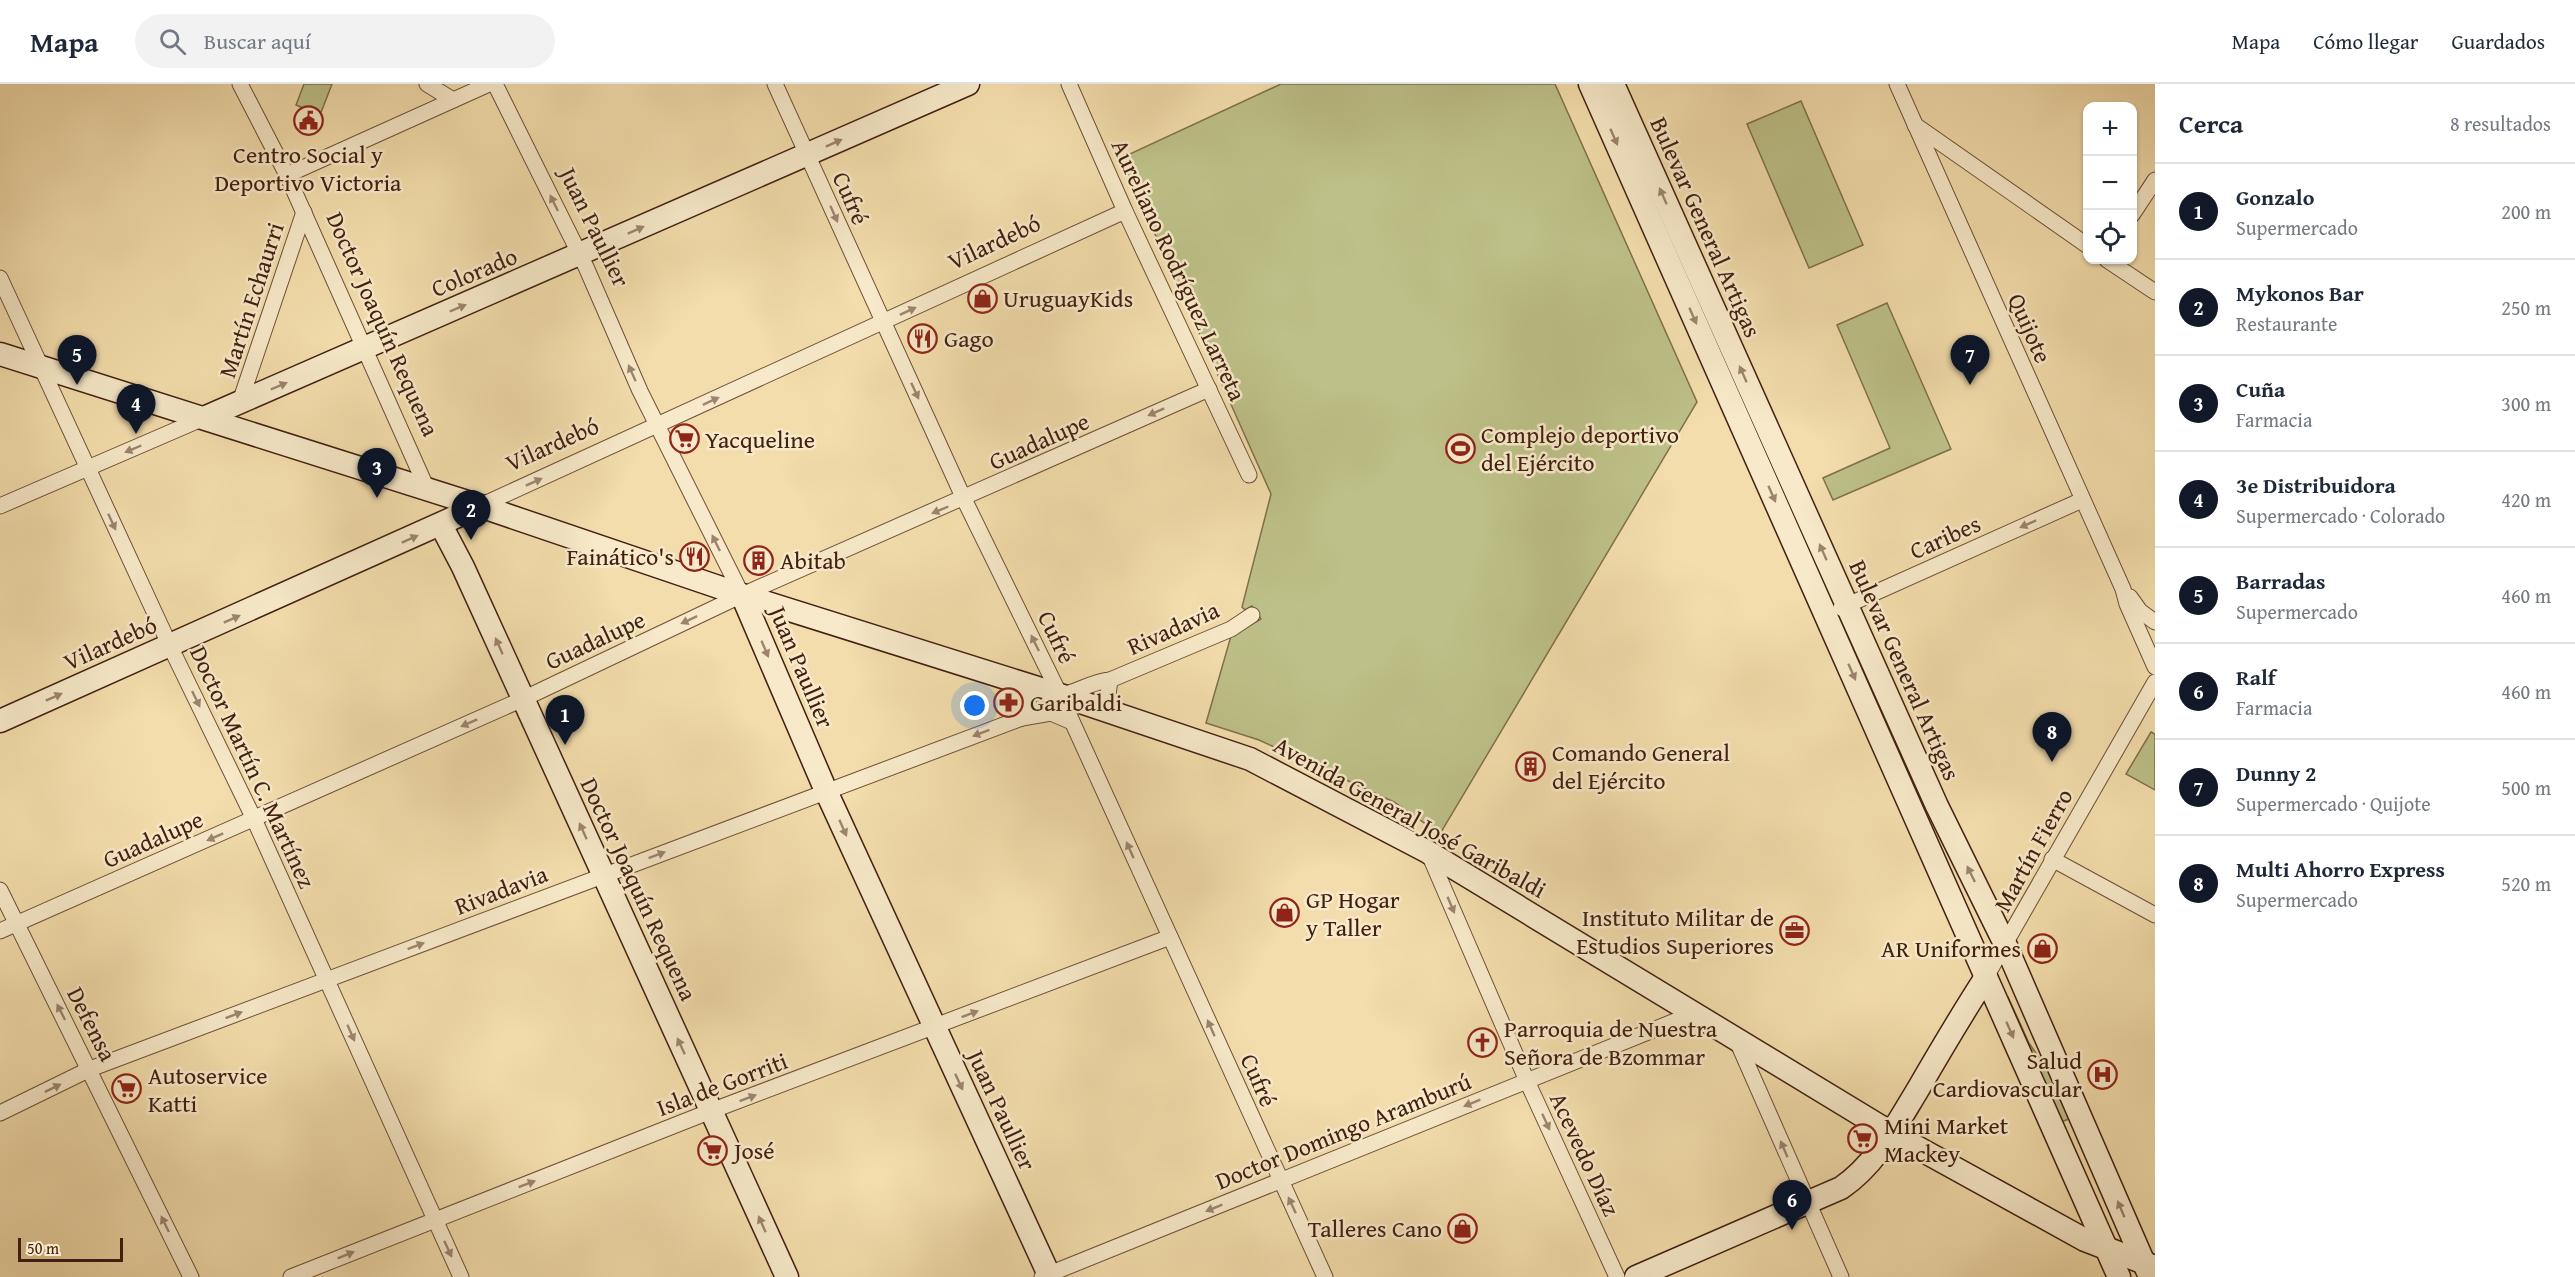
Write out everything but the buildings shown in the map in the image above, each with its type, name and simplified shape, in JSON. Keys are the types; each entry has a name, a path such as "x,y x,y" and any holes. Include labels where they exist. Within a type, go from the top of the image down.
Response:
{"street":[{"name":"Doctor Joaquín Requena","path":"240,84 287,175 428,491"},
{"path":"427,84 453,100"},
{"path":"287,175 489,84"},
{"name":"Juan Paullier","path":"495,84 580,255 658,426 742,595 826,791 1047,1276"},
{"name":"Cufré","path":"775,84 964,499 1060,695 1325,1277"},
{"name":"Colorado","path":"0,506 968,84"},
{"name":"Aureliano Rodríguez Larreta","path":"1069,84 1125,211 1249,475"},
{"name":"Bulevar General Artigas","path":"1590,84 1836,610 2006,946 2146,1271"},
{"name":"Bulevar General Artigas","path":"1613,84 1836,610 1986,977 2119,1277"},
{"name":"Quijote","path":"1896,84 2123,589 2127,604 2155,667"},
{"path":"1915,125 2083,243"},
{"path":"2136,210 2155,180"},
{"name":"Vilardebó","path":"0,721 441,525 1125,211"},
{"name":"Martín Echaurri","path":"240,402 304,213"},
{"path":"2114,264 2155,292"},
{"name":"Doctor Martín C. Martínez","path":"0,278 170,646 254,819 461,1277"},
{"name":"Avenida General José Garibaldi","path":"0,354 206,417 480,506 742,595 1060,695 1250,759 1428,852 1891,1133 2146,1271"},
{"name":"Guadalupe","path":"0,931 523,699 742,595 1209,389"},
{"name":"Caribes","path":"1836,610 2082,500"},
{"name":"Doctor Joaquín Requena","path":"441,525 787,1277"},
{"name":"Quijote","path":"2123,589 2140,612 2155,622"},
{"name":"Rivadavia","path":"1060,695 1110,680 1231,629 1252,615"},
{"name":"Rivadavia","path":"1110,680 1108,695 1112,712"},
{"name":"Martín Fierro","path":"1986,977 2006,946 2052,859 2155,682"},
{"path":"1022,718 1029,706 1026,685"},
{"name":"Rivadavia","path":"0,1113 90,1070 1022,718 1051,712 1072,722"},
{"name":"Acevedo Díaz","path":"1428,852 1527,1081 1617,1277"},
{"path":"2052,859 2155,915"},
{"name":"Defensa","path":"0,890 191,1277"},
{"name":"Isla de Gorriti","path":"291,1277 711,1112 1170,937"},
{"path":"1636,1277 1841,1188 1855,1178 1870,1163 1891,1133 1986,977 2005,982 2034,1043 2060,1067"},
{"name":"Doctor Domingo Aramburú","path":"1047,1276 1695,1013"},
{"path":"1737,1040 1841,1277"},
{"path":"2056,1132 2082,1120"},
{"path":"2070,1163 2088,1178 2117,1240 2146,1271"}],"green space":[{"path":"304,84 332,84 320,115 296,105"},
{"name":"Complejo deportivo del Ejército","path":"1281,84 1555,84 1697,402 1440,834 1394,802 1259,740 1206,723 1231,636 1261,619 1252,606 1245,610 1242,607 1271,494 1121,158"},
{"path":"1801,101 1863,245 1809,268 1747,124"},
{"path":"1887,303 1951,449 1833,500 1823,478 1890,448 1837,325"},
{"path":"2151,732 2155,734 2155,790 2126,774"},
{"path":"2006,997 2029,1043 2057,1084 2069,1119 2061,1122"}],"place":[{"name":"Centro Social y Deportivo Victoria","path":"308,121"},
{"name":"UruguayKids","path":"982,298"},
{"name":"Gago","path":"923,338"},
{"name":"Barradas","path":"77,385"},
{"name":"Dunny 2","path":"1970,385"},
{"name":"3e Distribuidora","path":"136,434"},
{"name":"Yacqueline","path":"684,439"},
{"name":"Complejo deportivo del Ejército","path":"1460,448"},
{"name":"Cuña","path":"377,498"},
{"name":"Mykonos Bar","path":"471,540"},
{"name":"Fainático's","path":"695,556"},
{"name":"Abitab","path":"759,560"},
{"name":"Garibaldi","path":"1009,702"},
{"name":"Gonzalo","path":"565,745"},
{"name":"Multi Ahorro Express","path":"2052,762"},
{"name":"Comando General del Ejército","path":"1531,766"},
{"name":"GP Hogar y Taller","path":"1285,913"},
{"name":"Instituto Militar de Estudios Superiores","path":"1795,931"},
{"name":"AR Uniformes","path":"2042,948"},
{"name":"Parroquia de Nuestra Señora de Bzommar","path":"1483,1042"},
{"name":"Salud Cardiovascular","path":"2103,1074"},
{"name":"Autoservice Katti","path":"127,1089"},
{"name":"Mini Market Mackey","path":"1863,1139"},
{"name":"José","path":"713,1150"},
{"name":"Talleres Cano","path":"1463,1228"},
{"name":"Ralf","path":"1792,1230"}]}
